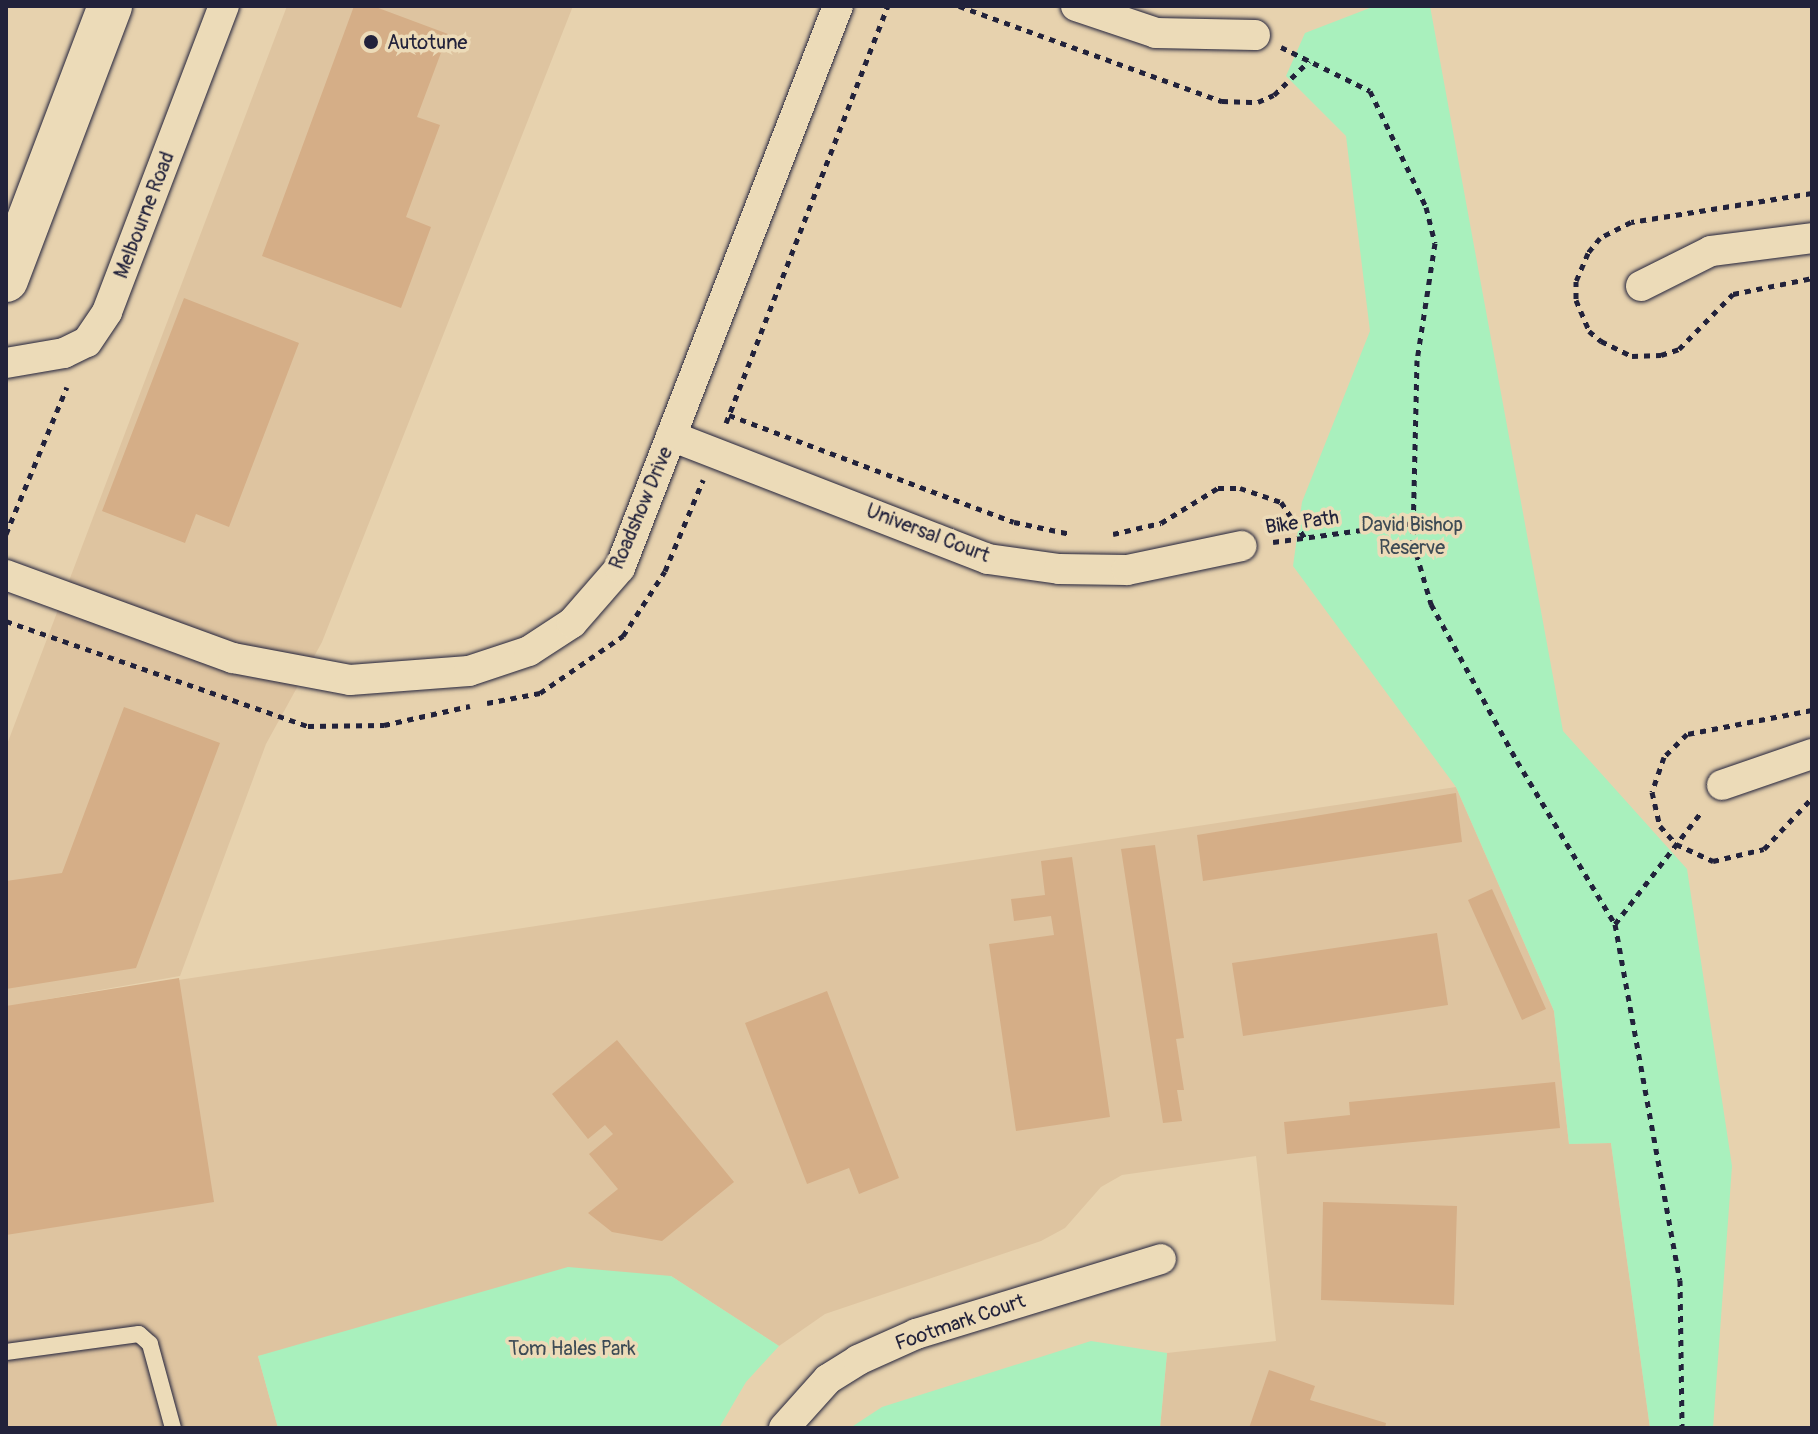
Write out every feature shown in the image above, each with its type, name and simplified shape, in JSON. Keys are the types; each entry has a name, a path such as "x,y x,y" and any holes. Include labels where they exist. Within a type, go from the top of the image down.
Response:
{"main road":[{"path":"6,280 27,204 104,8"}],"street":[{"name":"Melbourne Road","path":"87,342 107,312 224,6"},
{"name":"Roadshow Drive","path":"6,575 233,658 287,672 350,680 469,671 529,651 572,623 620,568 838,6"},
{"path":"1076,6 1156,33 1255,35"},
{"path":"1641,286 1711,251 1812,238"},
{"path":"6,363 64,353 87,342"},
{"name":"Universal Court","path":"671,436 988,559 1059,569 1127,570 1242,546"},
{"path":"1722,785 1812,754"},
{"name":"Footmark Court","path":"784,1428 828,1379 858,1360 916,1334 1161,1259"}],"lane":[{"path":"6,1352 139,1334 150,1344 173,1428"}],"path":[{"path":"6,621 308,726 384,725 540,693 623,636 665,571 715,453 888,6"},
{"path":"1255,35 1370,91 1426,207 1435,243 1417,360 1413,542 1431,604 1517,761 1615,924 1680,1280 1682,1428"},
{"path":"6,534 87,342"},
{"path":"729,415 1014,522 1075,534"},
{"path":"1100,535 1143,530 1218,488 1240,488 1281,502 1305,538"},
{"name":"Bike Path","path":"1242,546 1414,523"},
{"path":"1615,924 1722,785"}],"shaded area":[{"path":"287,6 573,6 322,642 266,744 180,976 20,1004 1456,787 1554,1011 1569,1144 1611,1143 1650,1428 1160,1428 1167,1353 1276,1341 1256,1156 1122,1175 1101,1187 1065,1228 1041,1241 825,1314 779,1346 671,1276 258,1356 278,1428 6,1428 6,747"}],"green space":[{"name":"David Bishop Reserve","path":"1375,6 1430,6 1563,731 1687,869 1732,1166 1713,1428 1650,1428 1611,1143 1569,1144 1554,1011 1456,787 1293,566 1302,502 1370,331 1346,136 1286,76 1305,33"},
{"name":"Tom Hales Park","path":"568,1267 671,1276 779,1346 746,1382 719,1428 278,1428 258,1356"},
{"path":"1091,1341 1167,1353 1160,1428 850,1428 882,1407"}],"building":[{"path":"354,6 373,6 448,34 417,117 440,125 406,217 431,227 401,308 262,256"},
{"path":"184,298 299,343 229,527 196,514 185,543 102,511"},
{"path":"124,707 220,743 136,968 6,989 6,881 62,873"},
{"path":"1456,793 1462,842 1203,881 1197,835"},
{"path":"1155,845 1184,1038 1176,1039 1184,1090 1177,1090 1182,1121 1163,1123 1121,849"},
{"path":"1072,857 1110,1117 1016,1131 989,944 1054,935 1051,916 1014,921 1011,899 1045,895 1041,861"},
{"path":"1492,889 1546,1009 1522,1020 1468,900"},
{"path":"1437,933 1448,1005 1243,1036 1232,963"},
{"path":"179,978 214,1202 6,1235 6,1006"},
{"path":"827,991 899,1178 859,1194 849,1168 807,1184 745,1023"},
{"path":"617,1040 734,1182 662,1241 612,1232 588,1213 618,1189 589,1154 613,1134 605,1125 588,1139 552,1094"},
{"path":"1555,1082 1560,1128 1287,1154 1284,1122 1350,1115 1349,1102"},
{"path":"1323,1202 1457,1206 1454,1305 1321,1300"},
{"path":"1269,1370 1315,1386 1310,1400 1386,1423 1385,1428 1249,1428"}],"place":[{"name":"Autotune","path":"371,42"}]}
